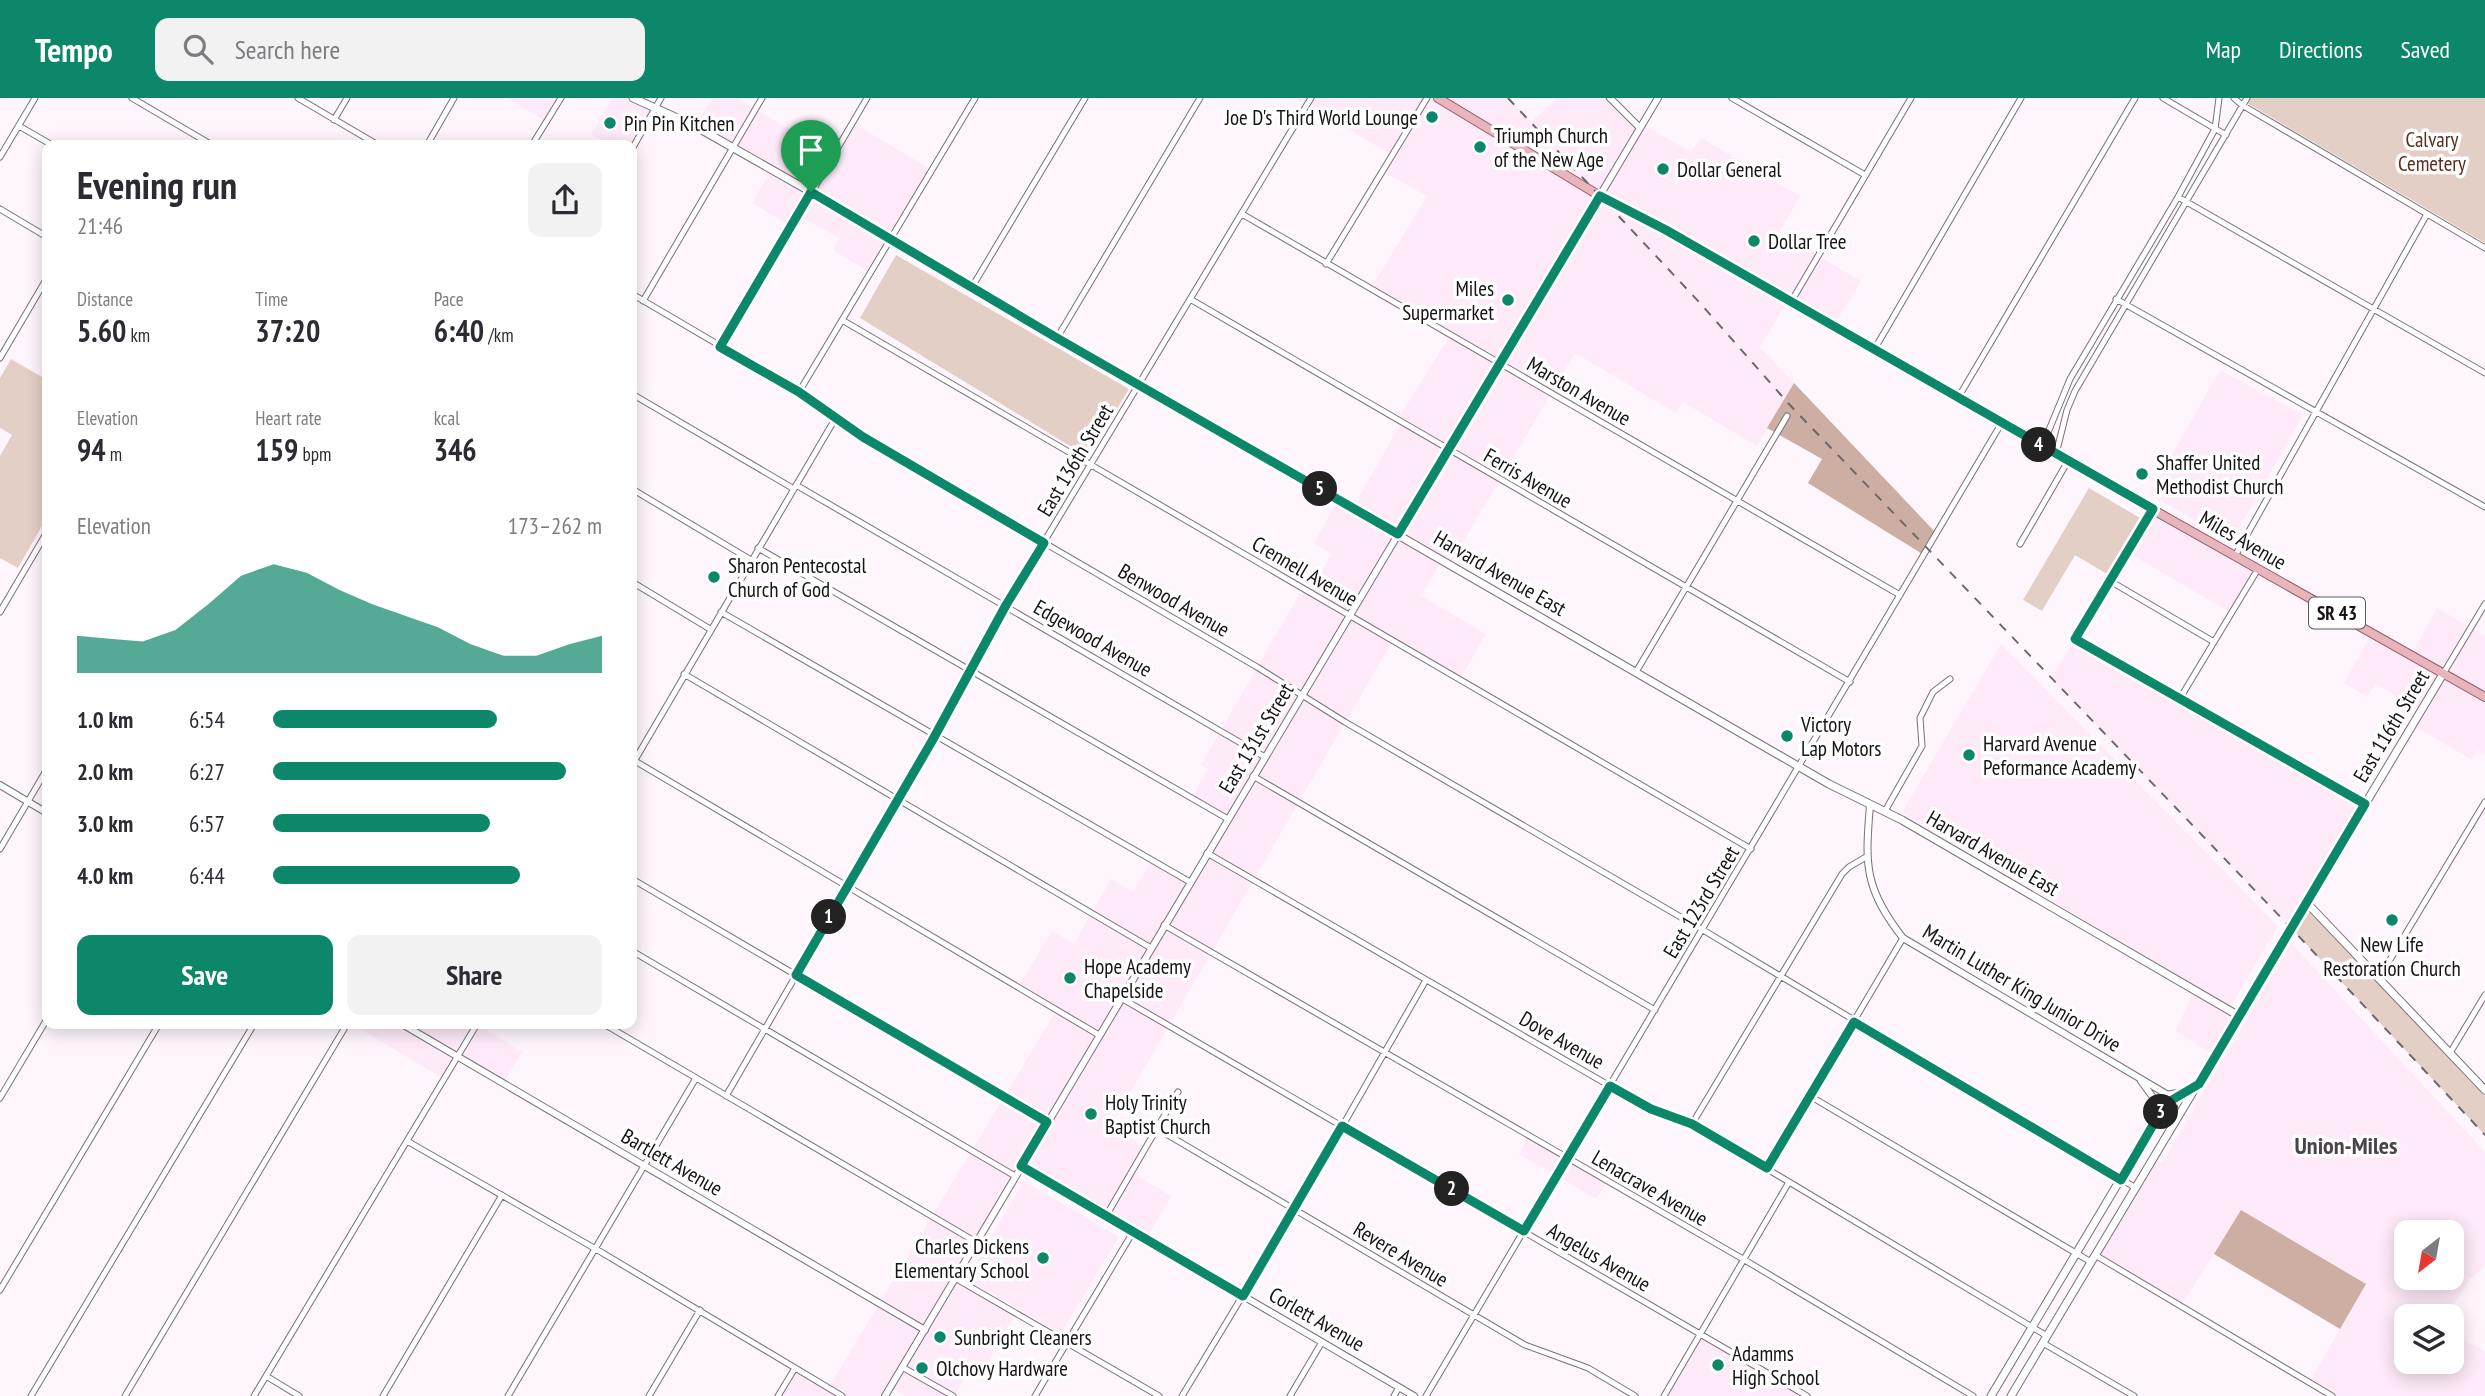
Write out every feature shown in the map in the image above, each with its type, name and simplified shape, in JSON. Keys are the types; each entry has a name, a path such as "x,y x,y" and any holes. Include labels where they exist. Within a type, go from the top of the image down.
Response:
{"main road":[{"name":"Harvard Avenue East","path":"634,98 733,147 1057,338 1829,784 1885,811 2239,1016"},
{"name":"Miles Avenue","path":"1438,98 1600,196 1666,230 2001,424 2485,697"},
{"name":"East 116th Street","path":"2175,1124 2443,674"},
{"path":"2306,902 2485,1090"},
{"name":"East 116th Street","path":"2160,1113 2170,1097 2199,1084"},
{"path":"1991,1396 2160,1113"},
{"path":"2011,1396 2175,1124"}],"street":[{"path":"0,157 35,98"},
{"path":"132,98 203,140"},
{"path":"298,98 370,140"},
{"path":"334,120 347,98"},
{"path":"430,140 454,98"},
{"path":"535,140 561,98"},
{"path":"637,140 662,98"},
{"path":"643,301 762,98"},
{"path":"720,347 867,98"},
{"path":"799,392 975,98"},
{"path":"972,287 1085,98"},
{"path":"1057,338 1200,98"},
{"name":"East 136th Street","path":"726,1096 935,736 1006,605 1311,98"},
{"path":"1326,264 1427,98"},
{"path":"1611,98 1640,128"},
{"name":"East 131st Street","path":"885,1396 1658,98"},
{"path":"1732,98 1864,175"},
{"path":"1791,302 1911,98"},
{"path":"1874,350 2021,98"},
{"path":"1958,398 2135,98"},
{"path":"2163,98 2226,135"},
{"path":"2042,447 2063,392 2215,129 2220,98"},
{"path":"2234,98 2485,248"},
{"path":"2056,454 2067,410 2075,391 2247,98"},
{"path":"19,125 44,140"},
{"path":"2178,197 2485,373"},
{"path":"0,209 42,234"},
{"name":"Marston Avenue","path":"1242,214 1900,595"},
{"path":"2235,556 2427,214"},
{"path":"0,358 42,287"},
{"name":"Benwood Avenue","path":"637,297 799,392 835,419 2136,1188"},
{"name":"Ferris Avenue","path":"1190,299 1850,682"},
{"path":"2116,299 2485,507"},
{"name":"Crennell Avenue","path":"842,320 1751,849"},
{"name":"Edgewood Avenue","path":"637,397 1006,605 1265,757"},
{"path":"1636,672 1787,416"},
{"path":"637,756 835,419"},
{"name":"East 123rd Street","path":"1426,1396 2001,424"},
{"path":"2020,544 2068,461"},
{"path":"637,492 751,560"},
{"path":"2153,509 2075,639 2365,804"},
{"path":"0,612 42,540"},
{"path":"758,548 1228,819"},
{"path":"2179,700 2258,569"},
{"path":"2110,581 2214,642"},
{"path":"637,586 710,629"},
{"name":"East 116th Street","path":"2443,674 2485,604"},
{"path":"721,612 1190,883"},
{"path":"684,674 1151,948"},
{"path":"1885,811 1922,746 1920,718 1933,692 1950,679"},
{"path":"637,765 1099,1035"},
{"path":"1254,776 1655,1010"},
{"path":"0,849 42,778"},
{"path":"0,785 42,810"},
{"path":"2379,978 2485,802"},
{"name":"Martin Luther King Junior Drive","path":"1870,804 1866,857 1876,898 1903,938 2170,1097"},
{"name":"Dove Avenue","path":"1207,853 1651,1109 1692,1124 2032,1327 2045,1339 2134,1396"},
{"path":"1692,1124 1842,874 1866,857"},
{"path":"637,882 1047,1122"},
{"name":"Lenacrave Avenue","path":"1164,925 1743,1259 1973,1396"},
{"path":"1767,1168 1903,938"},
{"path":"637,954 1015,1176"},
{"path":"1182,1396 1295,1209 1426,980"},
{"path":"2450,1053 2485,995"},
{"name":"Angelus Avenue","path":"1121,998 1807,1396"},
{"path":"0,1098 42,1027"},
{"path":"0,1290 156,1029"},
{"path":"31,1396 251,1029"},
{"path":"125,1396 344,1029"},
{"name":"Bartlett Avenue","path":"410,1029 925,1330"},
{"path":"254,1396 474,1029"},
{"path":"613,1029 976,1242"},
{"name":"Martin Luther King Junior Drive","path":"2137,1076 2155,1100 2160,1113"},
{"path":"508,1396 696,1078"},
{"path":"1106,1216 1178,1092"},
{"path":"1810,1096 2077,1254 2093,1258 2332,1396"},
{"path":"2170,1097 2176,1112 2175,1124"},
{"name":"Revere Avenue","path":"1156,1128 1525,1345 1588,1368 1635,1396"},
{"path":"407,1141 700,1310 842,1396"},
{"name":"Corlett Avenue","path":"1021,1166 1414,1396"},
{"path":"1664,1396 1789,1182"},
{"path":"383,1396 502,1195"},
{"path":"1035,1396 1133,1232"},
{"path":"955,1278 1159,1396"},
{"path":"649,1396 700,1310"},
{"path":"1290,1396 1322,1342"},
{"path":"902,1367 953,1396"},
{"path":"778,1396 795,1368"},
{"path":"266,1376 299,1396"},
{"path":"1394,1396 1399,1387"}],"shaded area":[{"path":"507,98 561,98 547,122"},
{"path":"613,98 633,98 656,108 635,140 601,140 591,134"},
{"path":"712,98 737,98 833,155 853,123 932,170 871,273 833,250 839,238 798,215 791,226 752,203 772,169 695,126"},
{"path":"1295,98 1508,98 1531,122 1557,98 1611,98 1639,128 1642,124 1691,152 1701,138 1800,196 1779,233 1861,281 1833,326 1788,300 1760,347 1794,383 1757,446 1683,402 1676,413 1575,353 1450,564 1442,560 1421,596 1486,634 1460,679 1393,640 1110,1127 1145,1147 1131,1172 1171,1196 1146,1239 1021,1166 956,1277 1016,1313 982,1372 971,1367 954,1396 906,1396 891,1387 885,1396 778,1396 795,1368 829,1387 1056,1011 1018,988 1052,931 1074,944 1111,879 1133,892 1152,860 1190,882 1228,819 1192,798 1208,769 1201,765 1303,588 1310,592 1332,554 1314,543 1338,500 1353,508 1401,423 1397,420 1450,336 1370,290 1427,196 1382,171 1392,155"},
{"path":"2220,370 2303,415 2231,542 2150,494"},
{"path":"1794,383 1937,534 1924,555 1808,483 1822,459 1767,428"},
{"path":"2153,509 2258,569 2232,613 2127,552"},
{"path":"2437,608 2485,636 2485,755 2477,750 2472,760 2412,725 2421,710 2376,684 2367,697 2344,683 2372,633 2411,655"},
{"path":"2075,640 2365,804 2291,928 2051,678"},
{"path":"2001,644 2278,926 2231,1006 1904,814 1904,809"},
{"path":"2291,943 2485,1152 2485,1266 2464,1288 2464,1220 2394,1220 2394,1290 2463,1290 2454,1304 2394,1304 2394,1374 2464,1374 2464,1340 2485,1351 2485,1396 2332,1396 2309,1383 2366,1284 2241,1211 2181,1306 2095,1255 2153,1159 2162,1163"},
{"path":"2194,990 2239,1016 2215,1056 2176,1031"},
{"path":"360,1029 485,1029 522,1052 503,1084 458,1057 444,1079"},
{"path":"1529,1136 1607,1181 1597,1199 1519,1154"},
{"name":"Charles Dickens Elementary School","path":"1024,1181 1119,1237 1062,1331 1058,1332 967,1278"},
{"path":"2241,1210 2366,1284 2340,1329 2214,1254"},
{"name":"Adamms High School","path":"1700,1333 1807,1396 1664,1396"}],"green space":[{"name":"Calvary Cemetery","path":"2249,98 2485,98 2485,243 2247,103"},
{"path":"896,255 1129,389 1088,457 860,318"},
{"path":"11,359 42,377 42,526 18,568 0,558 0,456 12,435 0,428 0,378"},
{"path":"2089,488 2140,518 2107,574 2075,555 2042,611 2023,600"},
{"path":"2306,902 2485,1090 2485,1135 2291,928"}],"railway":[{"path":"1508,98 1700,303 1788,403 2291,928 2485,1135"}],"place":[{"name":"Joe D's Third World Lounge","path":"1432,117"},
{"name":"Pin Pin Kitchen","path":"610,123"},
{"name":"Triumph Church of the New Age","path":"1480,147"},
{"name":"Dollar General","path":"1663,169"},
{"name":"Dollar Tree","path":"1754,241"},
{"name":"Miles Supermarket","path":"1508,300"},
{"name":"Shaffer United Methodist Church","path":"2142,474"},
{"name":"Sharon Pentecostal Church of God","path":"714,577"},
{"name":"Victory Lap Motors","path":"1787,736"},
{"name":"Harvard Avenue Peformance Academy","path":"1969,755"},
{"name":"New Life Restoration Church","path":"2392,920"},
{"name":"Hope Academy Chapelside","path":"1070,978"},
{"name":"Holy Trinity Baptist Church","path":"1091,1114"},
{"name":"Charles Dickens Elementary School","path":"1043,1258"},
{"name":"Sunbright Cleaners","path":"940,1337"},
{"name":"Adamms High School","path":"1718,1365"},
{"name":"Olchovy Hardware","path":"922,1368"}],"district":[{"name":"Union-Miles","path":"2346,1145"}],"route":[{"path":"811,192 1057,338 1398,534 1600,196 1666,230 2153,509 2075,639 2365,804 2199,1084 2172,1100 2160,1113 2121,1180 1854,1022 1767,1168 1692,1124 1651,1109 1610,1086 1524,1231 1342,1126 1243,1296 1021,1166 1047,1122 796,975 1044,543 863,437 799,392 720,347 811,192"}]}
